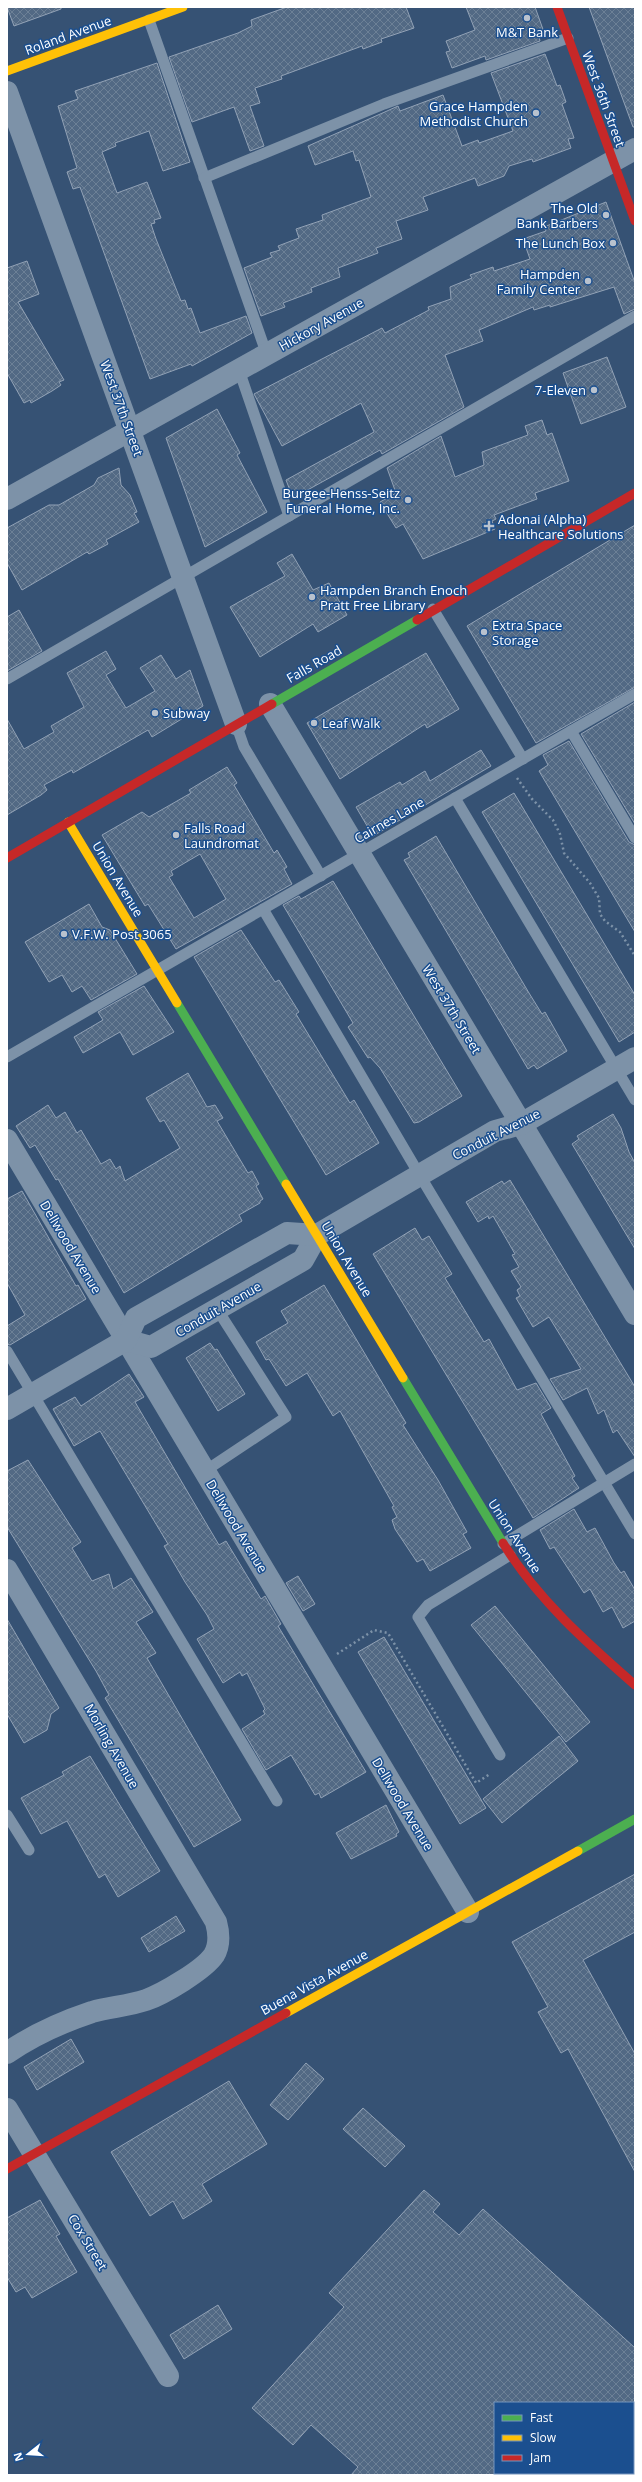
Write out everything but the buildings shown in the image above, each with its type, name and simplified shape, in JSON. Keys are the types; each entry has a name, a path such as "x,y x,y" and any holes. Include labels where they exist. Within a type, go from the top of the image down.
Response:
{"street":[{"name":"Roland Avenue","path":"7,71 183,7"},
{"name":"West 36th Street","path":"557,7 635,221"},
{"name":"West 37th Street","path":"7,92 236,724"},
{"name":"Hickory Avenue","path":"7,499 635,149"},
{"name":"Falls Road","path":"7,858 635,492"},
{"name":"West 37th Street","path":"270,704 358,854 635,1314"},
{"name":"Union Avenue","path":"68,822 510,1555 540,1596 566,1624 635,1685"},
{"name":"Conduit Avenue","path":"126,1340 151,1347 303,1260 317,1235 419,1174 495,1131 521,1124 635,1058"},
{"name":"Dellwood Avenue","path":"7,1140 468,1912"},
{"path":"7,1409 126,1340 136,1318 287,1233 317,1235"},
{"name":"Morling Avenue","path":"7,1570 216,1922 219,1936 214,1954 206,1963 150,1998 92,2012 39,2033 7,2053"},
{"name":"Buena Vista Avenue","path":"7,2169 635,1819"},
{"name":"Cox Street","path":"7,2109 168,2376"}],"lane":[{"path":"149,20 267,354"},
{"path":"204,178 384,104 568,38"},
{"path":"7,679 635,316"},
{"path":"239,370 290,516"},
{"path":"434,610 523,759"},
{"name":"Cairnes Lane","path":"7,1057 635,694"},
{"path":"236,724 244,747 321,876"},
{"path":"571,730 635,838"},
{"path":"454,798 635,1100"},
{"path":"263,909 419,1174 635,1534"},
{"path":"205,1471 286,1417 217,1309"},
{"path":"7,1351 32,1395 277,1801"},
{"path":"503,1544 635,1464"},
{"path":"500,1755 418,1617 428,1605 510,1555"},
{"path":"7,1815 29,1850"}],"path":[{"path":"515,775 532,799 553,820 560,834 564,853 590,883 599,898 600,914 605,921 620,932 635,956"},
{"path":"334,1656 374,1630 388,1633 476,1783 490,1774"}],"traffic: fast":[{"path":"272,704 417,620"},
{"path":"177,1003 286,1184"},
{"path":"403,1378 503,1543"},
{"path":"578,1851 635,1819"}],"traffic: slow":[{"path":"7,71 183,7"},
{"path":"68,822 177,1003"},
{"path":"286,1184 403,1378"},
{"path":"286,2013 578,1851"}],"traffic: jam":[{"path":"557,7 635,221"},
{"path":"417,620 635,493"},
{"path":"7,858 272,704"},
{"path":"503,1543 531,1583 547,1601 581,1636 635,1685"},
{"path":"7,2169 286,2013"}],"place":[{"name":"M&T Bank","path":"527,18"},
{"name":"Grace Hampden Methodist Church","path":"536,113"},
{"name":"The Old Bank Barbers","path":"606,215"},
{"name":"The Lunch Box","path":"613,243"},
{"name":"Hampden Family Center","path":"588,281"},
{"name":"7-Eleven","path":"594,390"},
{"name":"Burgee-Henss-Seitz Funeral Home, Inc.","path":"408,500"},
{"name":"Adonai (Alpha) Healthcare Solutions","path":"489,526"},
{"name":"Hampden Branch Enoch Pratt Free Library","path":"312,597"},
{"name":"Extra Space Storage","path":"484,632"},
{"name":"Subway","path":"155,713"},
{"name":"Leaf Walk","path":"314,723"},
{"name":"Falls Road Laundromat","path":"176,835"},
{"name":"V.F.W. Post 3065","path":"64,934"}]}
